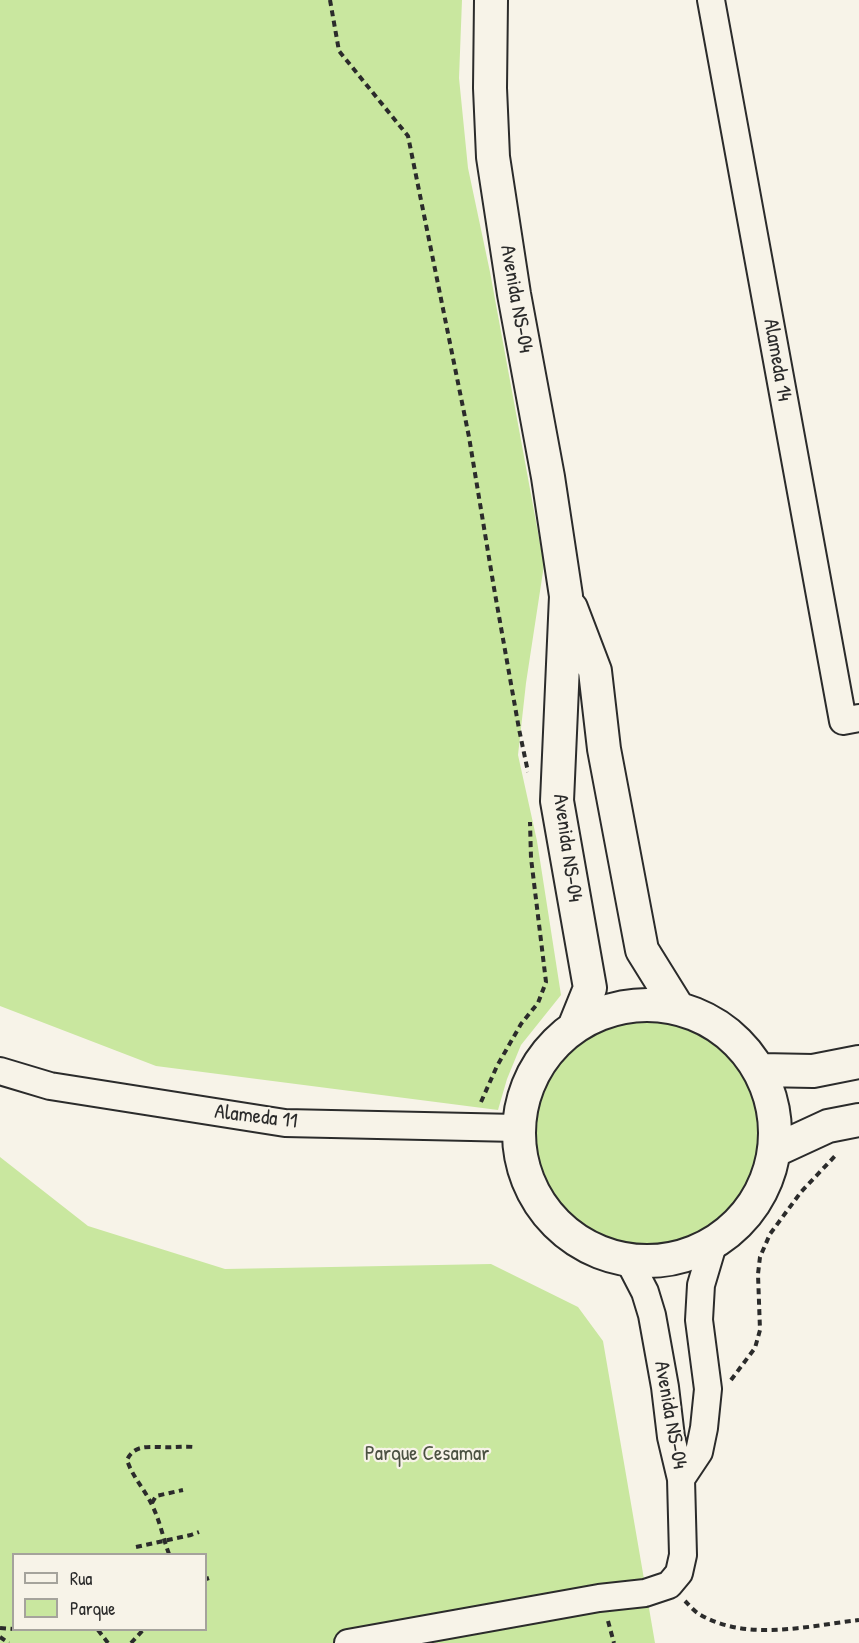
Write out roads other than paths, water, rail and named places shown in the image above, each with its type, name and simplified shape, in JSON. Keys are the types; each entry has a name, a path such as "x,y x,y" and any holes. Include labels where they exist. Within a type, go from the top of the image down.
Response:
{"street":[{"name":"Avenida NS-04","path":"491,0 490,88 493,157 566,596 557,801 590,988 575,1025"},
{"name":"Alameda 14","path":"711,0 851,719"},
{"name":"Avenida NS-04","path":"566,596 595,671 606,760 642,950 678,1008"},
{"path":"624,1006 678,1008 722,1026 761,1070 769,1095 776,1150 767,1180 748,1214 712,1248 672,1258 630,1263 592,1247 550,1221 527,1178 517,1128 527,1077 548,1050 575,1025 624,1006"},
{"path":"761,1070 813,1071 859,1062"},
{"name":"Alameda 11","path":"0,1071 50,1086 285,1123 517,1128"},
{"path":"776,1150 828,1126 859,1120"},
{"name":"Avenida NS-04","path":"681,1479 699,1452 704,1428 708,1389 699,1320 701,1285 712,1248"},
{"name":"Avenida NS-04","path":"630,1263 645,1292 652,1314 671,1437 681,1479"},
{"path":"348,1643 599,1598 645,1593 669,1585 679,1573 683,1555 681,1479"}],"park label":[{"name":"Parque Cesamar","path":"427,1454"}]}
